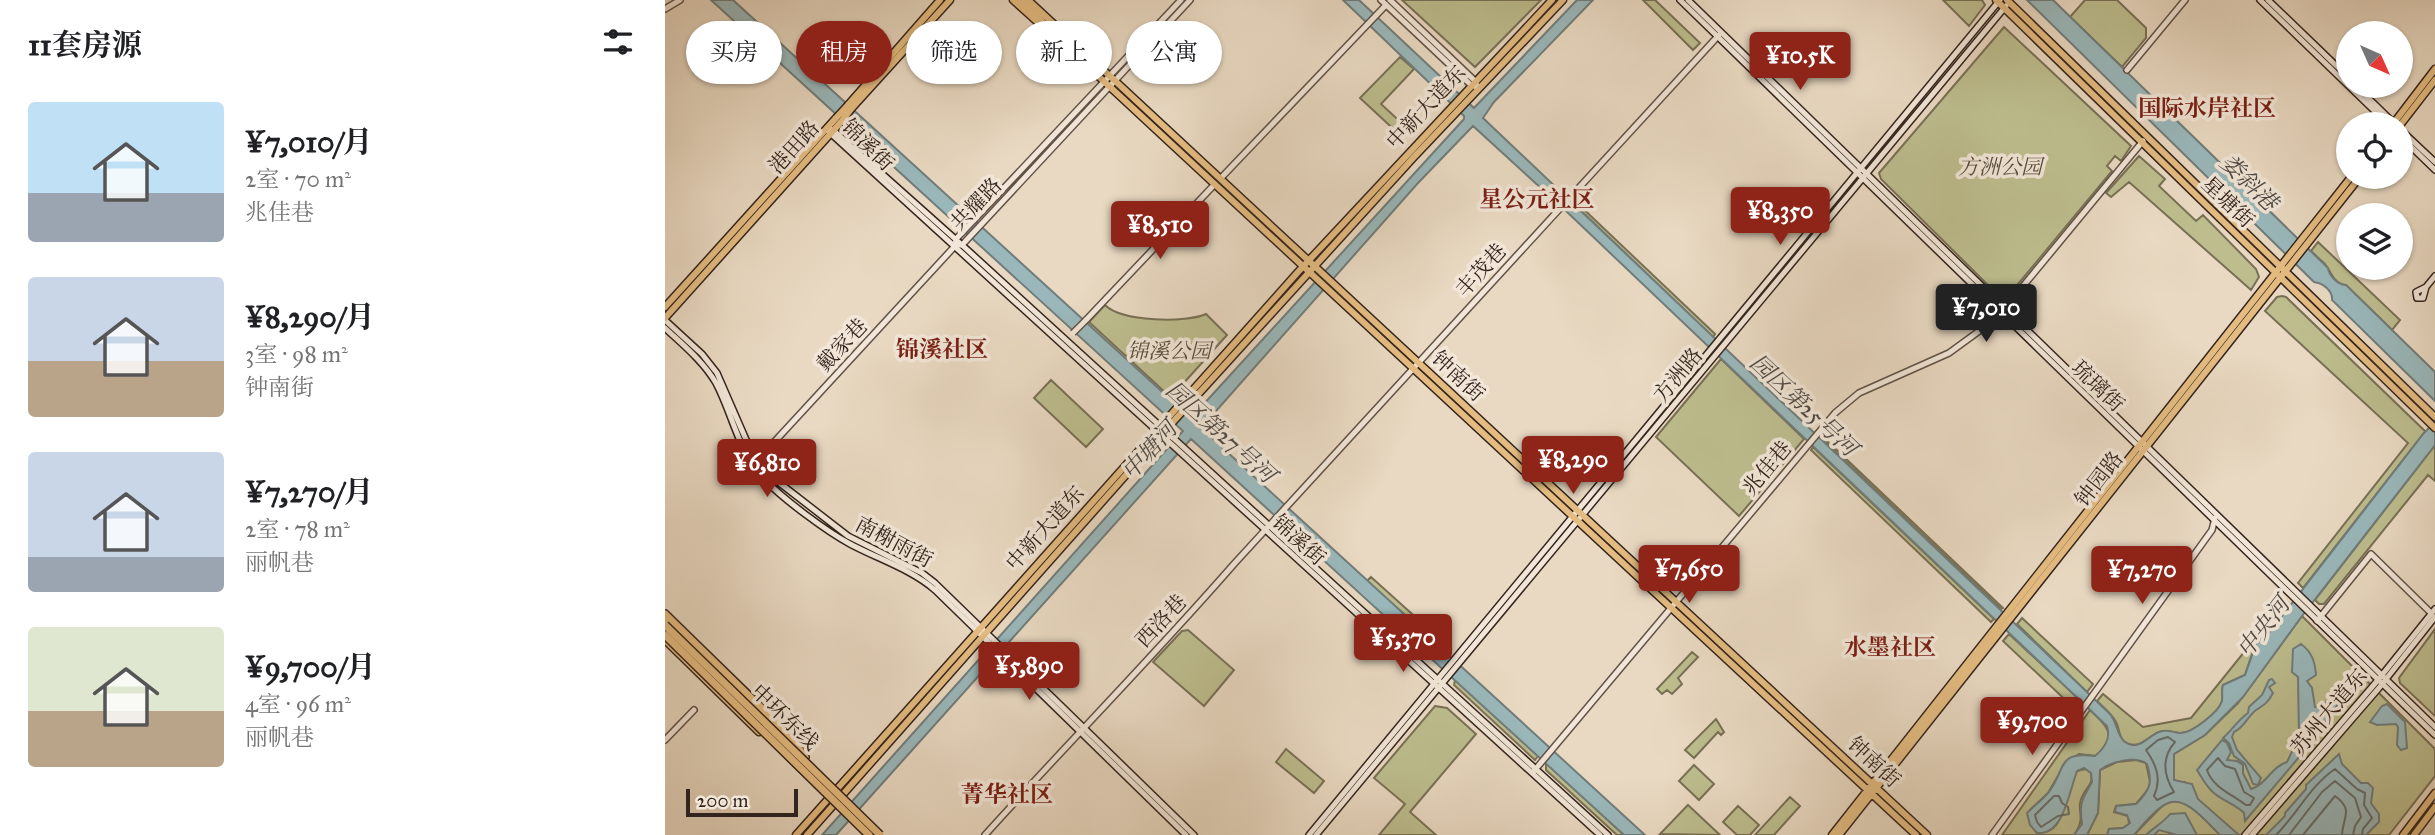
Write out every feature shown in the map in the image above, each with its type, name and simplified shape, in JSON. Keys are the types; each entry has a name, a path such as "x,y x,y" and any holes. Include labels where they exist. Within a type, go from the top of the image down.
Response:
{"highway":[{"path":"665,620 750,696 786,732 805,757"},
{"name":"中环东线","path":"665,620 882,835"},
{"name":"中环东线","path":"665,638 867,835"}],"main road":[{"path":"665,9 680,0"},
{"name":"港田路","path":"850,107 940,0"},
{"name":"港田路","path":"665,319 838,120 950,0"},
{"path":"1013,0 1036,21"},
{"name":"钟南街","path":"1021,0 1042,21"},
{"name":"钟南街","path":"1028,0 1050,21"},
{"path":"1033,0 1054,21"},
{"name":"共耀路","path":"1112,78 1181,0"},
{"name":"共耀路","path":"1112,78 1190,0"},
{"name":"中新大道东","path":"807,835 834,805 840,792 979,629 1181,407 1316,266 1464,98 1473,83 1552,0"},
{"name":"中新大道东","path":"1464,98 1479,89 1563,0"},
{"name":"琉璃街","path":"1679,0 1719,35 2297,597 2435,727"},
{"name":"琉璃街","path":"1688,0 1719,35"},
{"path":"2127,70 2185,0"},
{"path":"2260,0 2381,112"},
{"path":"2268,0 2336,65"},
{"name":"星塘街","path":"1998,1 2008,3 2278,275 2434,427"},
{"name":"方洲路","path":"1861,175 1998,1"},
{"path":"1065,343 1386,2 1479,89"},
{"name":"方洲路","path":"1445,674 1453,658 1580,512 2008,3"},
{"name":"丰茂巷","path":"1267,528 1719,35"},
{"path":"2403,112 2435,69"},
{"path":"2405,112 2435,80"},
{"name":"钟南街","path":"1112,82 1218,181 1303,266 1580,512 1673,604 1872,789 1927,835"},
{"name":"共耀路","path":"957,243 963,231 1106,84"},
{"name":"共耀路","path":"957,243 969,237 1106,84"},
{"path":"2368,98 2382,112"},
{"name":"中新大道东","path":"1181,407 1303,266 1454,109"},
{"name":"港田路","path":"665,307 830,131"},
{"name":"锦溪街","path":"830,131 957,243 1534,771 1608,835"},
{"name":"星塘街","path":"2145,140 2435,417"},
{"name":"兆佳巷","path":"1534,771 1835,413 1855,396 1959,347 2002,310 2145,140"},
{"path":"2413,141 2435,162"},
{"path":"2413,149 2435,170"},
{"name":"钟南街","path":"1218,181 1324,273 1574,519 1673,604"},
{"name":"钟园路","path":"1832,835 2002,626 2291,260 2342,189"},
{"name":"钟园路","path":"2303,244 2350,189"},
{"name":"戴家巷","path":"755,463 957,243"},
{"path":"2426,287 2435,276"},
{"name":"南榭雨街","path":"665,319 702,354 717,373 755,463"},
{"name":"南榭雨街","path":"665,328 713,379 755,463 835,528 928,577 1186,835"},
{"name":"中新大道东","path":"796,835 828,799 840,792 985,634 1160,430"},
{"path":"2213,530 2216,517"},
{"name":"方洲路","path":"1309,835 1437,683 1459,663 1574,519"},
{"path":"1992,835 2213,530 2223,524"},
{"name":"西洛巷","path":"985,835 1267,528"},
{"path":"2319,618 2371,554 2434,615"},
{"name":"苏州大道东","path":"2252,835 2434,615"},
{"path":"665,620 882,835"},
{"path":"665,638 867,835"},
{"name":"琉璃街","path":"2382,679 2435,736"},
{"name":"苏州大道东","path":"2245,835 2382,679"},
{"name":"方洲路","path":"1316,835 1437,683"},
{"path":"665,740 694,710"},
{"name":"南榭雨街","path":"1081,730 1194,835"},
{"name":"锦溪街","path":"1534,771 1600,835"},
{"name":"钟南街","path":"1872,789 1916,835"},
{"name":"钟园路","path":"1839,835 1872,789"},
{"path":"2403,835 2435,793"},
{"path":"2414,835 2435,807"}],"green space":[{"path":"1402,0 1541,0 1475,67"},
{"path":"1643,0 1655,0 1700,43 1693,50"},
{"path":"1943,0 1982,0 1985,5 1969,26"},
{"path":"2085,0 2117,0 2146,28 2146,38 2122,67 2070,17"},
{"name":"方洲公园","path":"2004,27 2131,146 2121,161 2115,156 2107,166 2112,171 2009,295 1998,295 1881,179 1879,173"},
{"path":"1400,57 1414,69 1381,104 1408,129 1401,136 1360,98"},
{"path":"2139,156 2165,179 2159,186 2196,221 2203,215 2256,269 2259,277 2251,290 2129,182 2111,197 2106,193"},
{"path":"1575,201 1715,334 1713,337 1573,203"},
{"path":"2318,242 2336,259 2336,280 2358,280 2400,320 2392,330 2346,285 2335,280 2325,264 2311,251"},
{"path":"2282,296 2427,433 2424,433 2303,588 2298,583 2408,443 2265,311 2277,297"},
{"name":"锦溪公园","path":"1105,305 1113,311 1139,318 1170,320 1206,314 1227,335 1173,395 1168,395 1089,322"},
{"path":"1721,359 1804,439 1739,516 1656,437"},
{"path":"1051,380 1103,429 1086,447 1034,398"},
{"path":"1822,436 2003,608 1821,438"},
{"path":"2435,445 2435,481 2428,475 2324,604 2319,604 2315,600"},
{"path":"1813,447 1994,619 1991,622 1811,450"},
{"path":"1371,577 1451,649 1447,653 1367,581"},
{"path":"2286,600 2290,605 2268,634 2255,645 2245,675 2223,685 2220,706 2210,716 2185,732 2162,731 2133,745 2121,738 2114,719 2097,701 2103,694 2143,727 2191,718"},
{"path":"2302,616 2435,749 2435,776 2389,835 2134,835 2163,805 2171,802 2184,782 2174,779 2174,754 2205,735 2238,703"},
{"path":"2022,618 2093,684 2087,692 2017,624"},
{"path":"2435,629 2435,716 2400,683 2399,678"},
{"path":"1188,630 1234,670 1204,706 1153,662 1182,631"},
{"path":"2009,634 2081,701 2075,709 2003,641"},
{"path":"1692,652 1698,657 1678,678 1682,684 1672,694 1667,690 1662,694 1657,689"},
{"path":"1455,680 1538,756 1535,760 1454,685"},
{"path":"1435,706 1447,708 1476,734 1410,812 1436,835 1379,835 1405,804 1374,778"},
{"path":"2090,710 2108,732 2103,749 2096,756 2079,754 2066,762 2048,793 2030,810 2036,832 2050,830 2061,817 2077,771 2086,769 2091,773 2091,780 2081,800 2080,823 2074,835 2002,835"},
{"path":"1716,719 1724,732 1721,735 1718,732 1694,758 1685,750"},
{"path":"1286,749 1324,781 1314,793 1276,762"},
{"path":"2136,760 2146,763 2151,786 2136,804 2116,806 2114,812 2128,816 2129,824 2123,828 2109,829 2107,835 2087,835 2098,813 2100,770 2117,762"},
{"path":"1546,763 1624,835 1617,835 1546,770"},
{"path":"1694,765 1714,784 1699,800 1679,781"},
{"path":"1790,797 1800,806 1774,835 1755,835"},
{"path":"1688,805 1720,835 1660,834"},
{"path":"1738,806 1759,825 1750,835 1737,835 1723,822"}],"water":[{"path":"711,0 733,0 756,21 734,21"},
{"path":"1343,0 1359,0 1474,108 1577,0 1593,0 1494,102 1483,118 2110,714 2120,736 2130,745 2139,744 2162,731 2185,732 2210,716 2220,706 2223,685 2245,675 2256,644 2268,634 2435,422 2435,445 2302,616 2243,697 2205,735 2174,754 2174,780 2192,784 2198,799 2239,835 2220,835 2196,811 2173,802 2157,810 2134,835 2107,835 2109,829 2123,828 2130,823 2127,815 2115,812 2116,806 2136,804 2149,786 2147,764 2136,760 2116,762 2100,770 2098,813 2087,835 2074,835 2082,824 2082,802 2092,782 2091,773 2084,768 2077,771 2064,811 2054,827 2037,833 2030,825 2027,813 2048,793 2068,759 2082,755 2095,756 2102,750 2108,739 2107,726 1566,211 1473,126 1418,183 1201,428 1645,835 1624,835 1191,439 836,835 822,835 1183,431 803,84 825,84 1191,418 1464,119 1464,116"},
{"path":"2027,0 2053,0 2328,268 2334,280 2346,285 2435,372 2435,401 2332,300 2327,288 2314,282"},
{"path":"782,45 796,57 796,78 782,65"},
{"path":"2301,644 2310,654 2315,666 2316,675 2307,681 2312,688 2315,707 2323,706 2341,689 2349,686 2351,691 2342,697 2322,730 2245,821 2244,813 2212,792 2197,770 2222,740 2227,743 2231,752 2227,760 2243,765 2243,773 2251,789 2287,762 2299,737 2298,677 2292,672 2293,649"},
{"path":"2272,679 2275,683 2269,687 2273,693 2269,699 2232,737 2237,750 2261,778 2258,785 2253,784 2245,764 2234,756 2229,743 2223,738 2248,713 2249,707 2262,695"},
{"path":"2387,704 2405,722 2407,748 2401,750 2397,745 2396,724 2377,725 2370,722 2382,706"},
{"path":"2339,754 2342,764 2361,783 2368,783 2373,788 2371,803 2379,814 2379,822 2366,835 2266,835 2285,816 2306,789 2306,785"},
{"path":"2185,813 2197,835 2177,835 2159,830 2154,835 2146,835 2170,814"}],"district":[{"name":"国际水岸社区","path":"2207,108"},
{"name":"星公元社区","path":"1537,199"},
{"name":"锦溪社区","path":"942,349"},
{"name":"水墨社区","path":"1890,647"},
{"name":"菁华社区","path":"1007,794"}],"water label":[{"name":"娄斜港","path":"2249,182"},
{"name":"园区第25号河","path":"1804,405"},
{"name":"园区第27号河","path":"1221,432"},
{"name":"中塘河","path":"1149,450"},
{"name":"中央河","path":"2263,627"}]}
